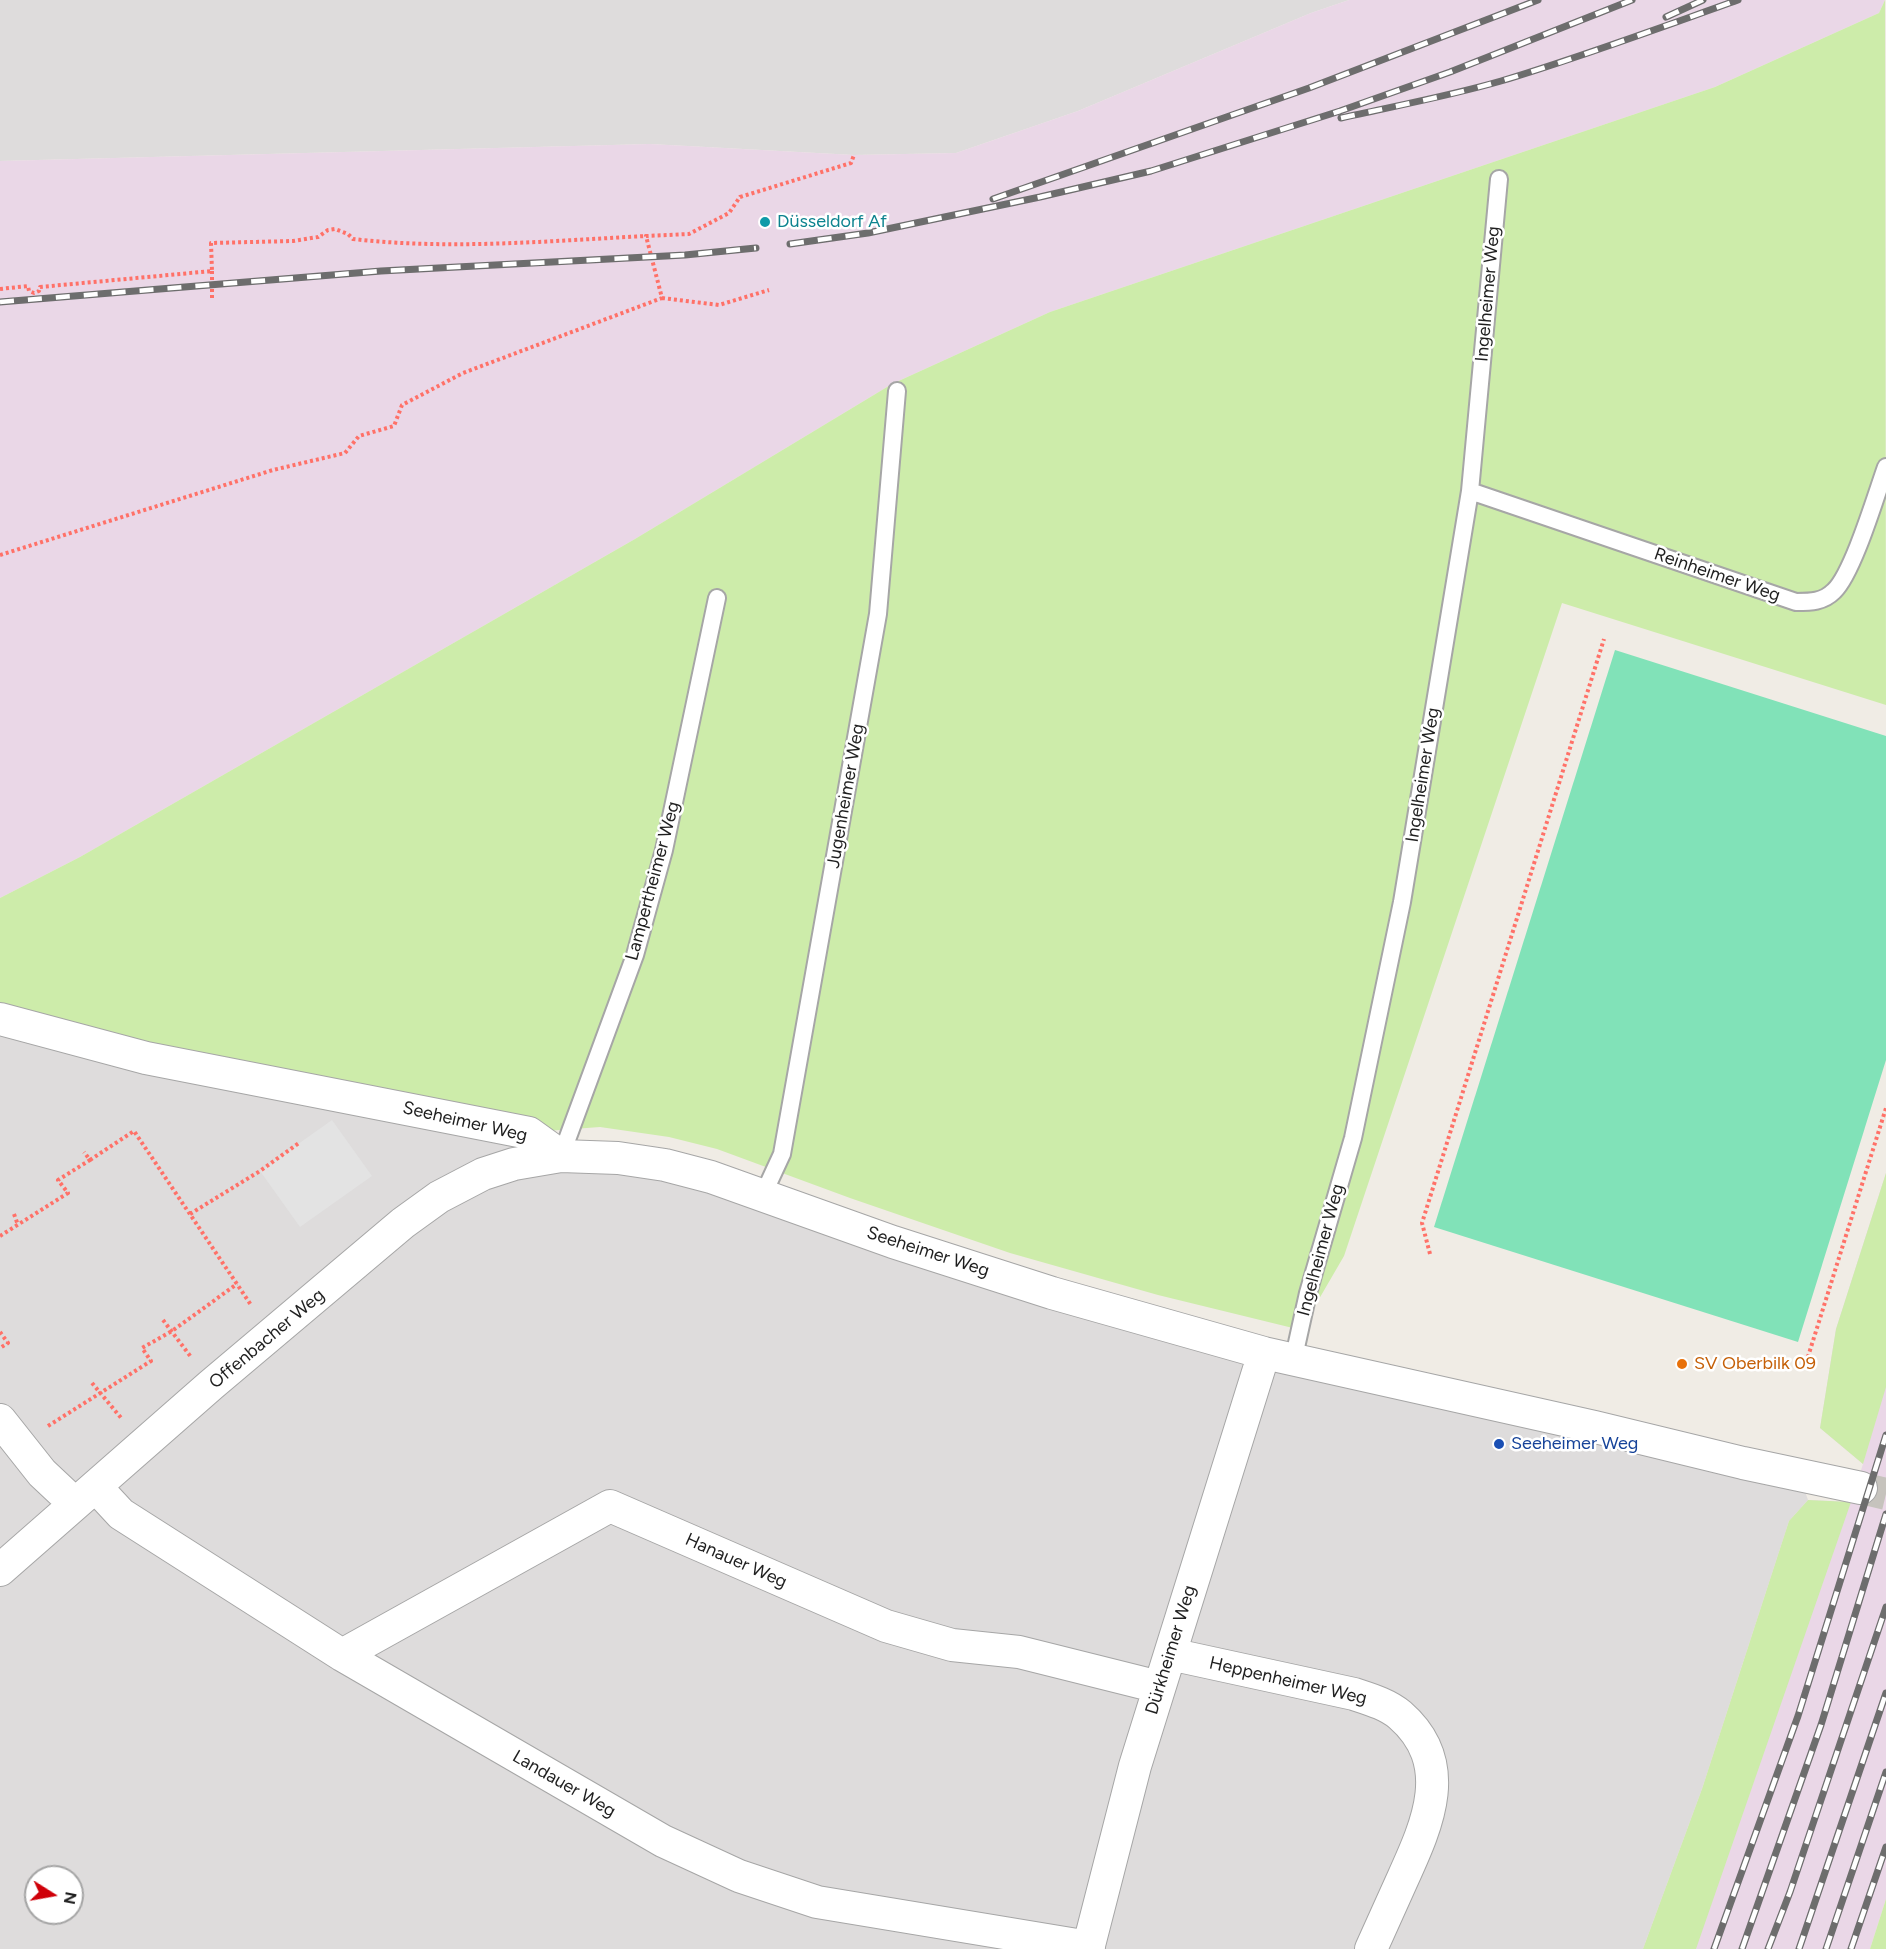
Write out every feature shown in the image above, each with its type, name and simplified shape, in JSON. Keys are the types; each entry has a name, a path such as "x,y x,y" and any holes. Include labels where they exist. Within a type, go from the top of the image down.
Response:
{"street":[{"name":"Seeheimer Weg","path":"0,1019 146,1058 529,1132 561,1156 618,1158 665,1165 711,1177 893,1242 1052,1293 1279,1357 1595,1427 1743,1464 1861,1488"},
{"name":"Offenbacher Weg","path":"0,1570 211,1385 272,1336 403,1223 439,1197 483,1174 514,1164 561,1156"},
{"name":"Dürkheimer Weg","path":"1089,1948 1135,1766 1170,1654 1279,1357"},
{"name":"Landauer Weg","path":"0,1419 42,1473 121,1514 342,1655 663,1841 739,1876 817,1902 1089,1948"},
{"name":"Hanauer Weg","path":"342,1655 610,1506 886,1626 952,1645 1019,1652 1160,1687"},
{"name":"Heppenheimer Weg","path":"1170,1654 1354,1694 1378,1702 1399,1714 1415,1732 1427,1751 1432,1773 1432,1800 1415,1851 1371,1949"}],"lane":[{"name":"Ingelheimer Weg","path":"1279,1357 1308,1293 1353,1138 1400,913 1470,491 1499,179"},
{"name":"Jugenheimer Weg","path":"763,1195 782,1154 878,614 897,391"},
{"name":"Reinheimer Weg","path":"1470,491 1796,602 1816,602 1834,591 1847,572 1886,466"},
{"name":"Lampertheimer Weg","path":"561,1156 635,955 653,892 664,850 717,598"}],"path":[{"path":"212,299 211,243 293,241 318,237 328,230 335,229 348,234 353,239 391,243 479,244 689,234 729,213 740,197 851,164 854,155"},
{"path":"645,236 662,298"},
{"path":"0,289 28,286 29,291 34,293 39,291 40,287 212,270"},
{"path":"0,555 273,470 345,453 358,436 394,426 402,405 463,373 662,298 719,305 769,290"},
{"path":"1430,1254 1422,1223 1604,639"},
{"path":"1806,1363 1886,1107"},
{"path":"0,1236 68,1193 58,1180 134,1131 272,1336"},
{"path":"190,1214 260,1171 299,1143"},
{"path":"84,1152 90,1160"},
{"path":"14,1214 18,1225"},
{"path":"20,1445 151,1361 142,1348 172,1331 237,1284"},
{"path":"163,1320 211,1385"},
{"path":"0,1332 8,1343 0,1348"},
{"path":"92,1383 102,1392 143,1446"}],"shaded area":[{"path":"0,0 1349,0 1311,13 1078,111 956,153 854,155 650,144 0,161"},
{"path":"1349,0 1885,0 1879,13 1715,87 1050,312 892,384 635,539 80,857 0,898 0,161 650,144 854,155 956,153 1078,111 1311,13"},
{"path":"0,1018 554,1154 483,1172 0,1567"},
{"path":"332,1120 372,1176 300,1227 260,1171"},
{"path":"617,1160 892,1243 1800,1477 1808,1500 1789,1521 1702,1789 1643,1949 0,1949 0,1572 482,1176"},
{"path":"1886,1173 1886,1899 1870,1949 1643,1949 1702,1789 1789,1521 1808,1500 1851,1502 1863,1464 1820,1428 1836,1329"}],"green space":[{"path":"1885,0 1886,705 1562,603 1344,1256 1301,1330 1158,1295 1010,1253 717,1149 669,1137 600,1127 546,1131 0,1018 0,898 80,857 635,539 892,384 1050,312 1715,87 1879,13"},
{"path":"1615,650 1886,736 1886,1060 1798,1342 1434,1227"},
{"path":"1886,1173 1886,1387 1863,1464 1820,1428 1836,1329"},
{"path":"1808,1500 1851,1502 1696,1949 1643,1949 1702,1789 1789,1521"},
{"path":"1886,1899 1886,1949 1870,1949"}],"tunnel":[{"path":"1861,1488 1886,1494"}],"railway":[{"path":"993,199 1309,88 1538,0"},
{"path":"790,244 868,233 1151,171 1340,111 1450,72 1632,0"},
{"path":"1666,17 1703,0"},
{"path":"1341,118 1501,81 1738,0"},
{"path":"0,302 381,271 685,255 756,248"},
{"path":"1714,1949 1798,1716 1886,1435"},
{"path":"1742,1949 1821,1725 1886,1514"},
{"path":"1768,1949 1790,1892 1886,1607"},
{"path":"1799,1949 1886,1693"},
{"path":"1826,1949 1886,1772"},
{"path":"1851,1949 1886,1847"}],"place":[{"name":"Düsseldorf Af","path":"765,222"},
{"name":"SV Oberbilk 09","path":"1682,1364"},
{"name":"Seeheimer Weg","path":"1499,1444"}]}
